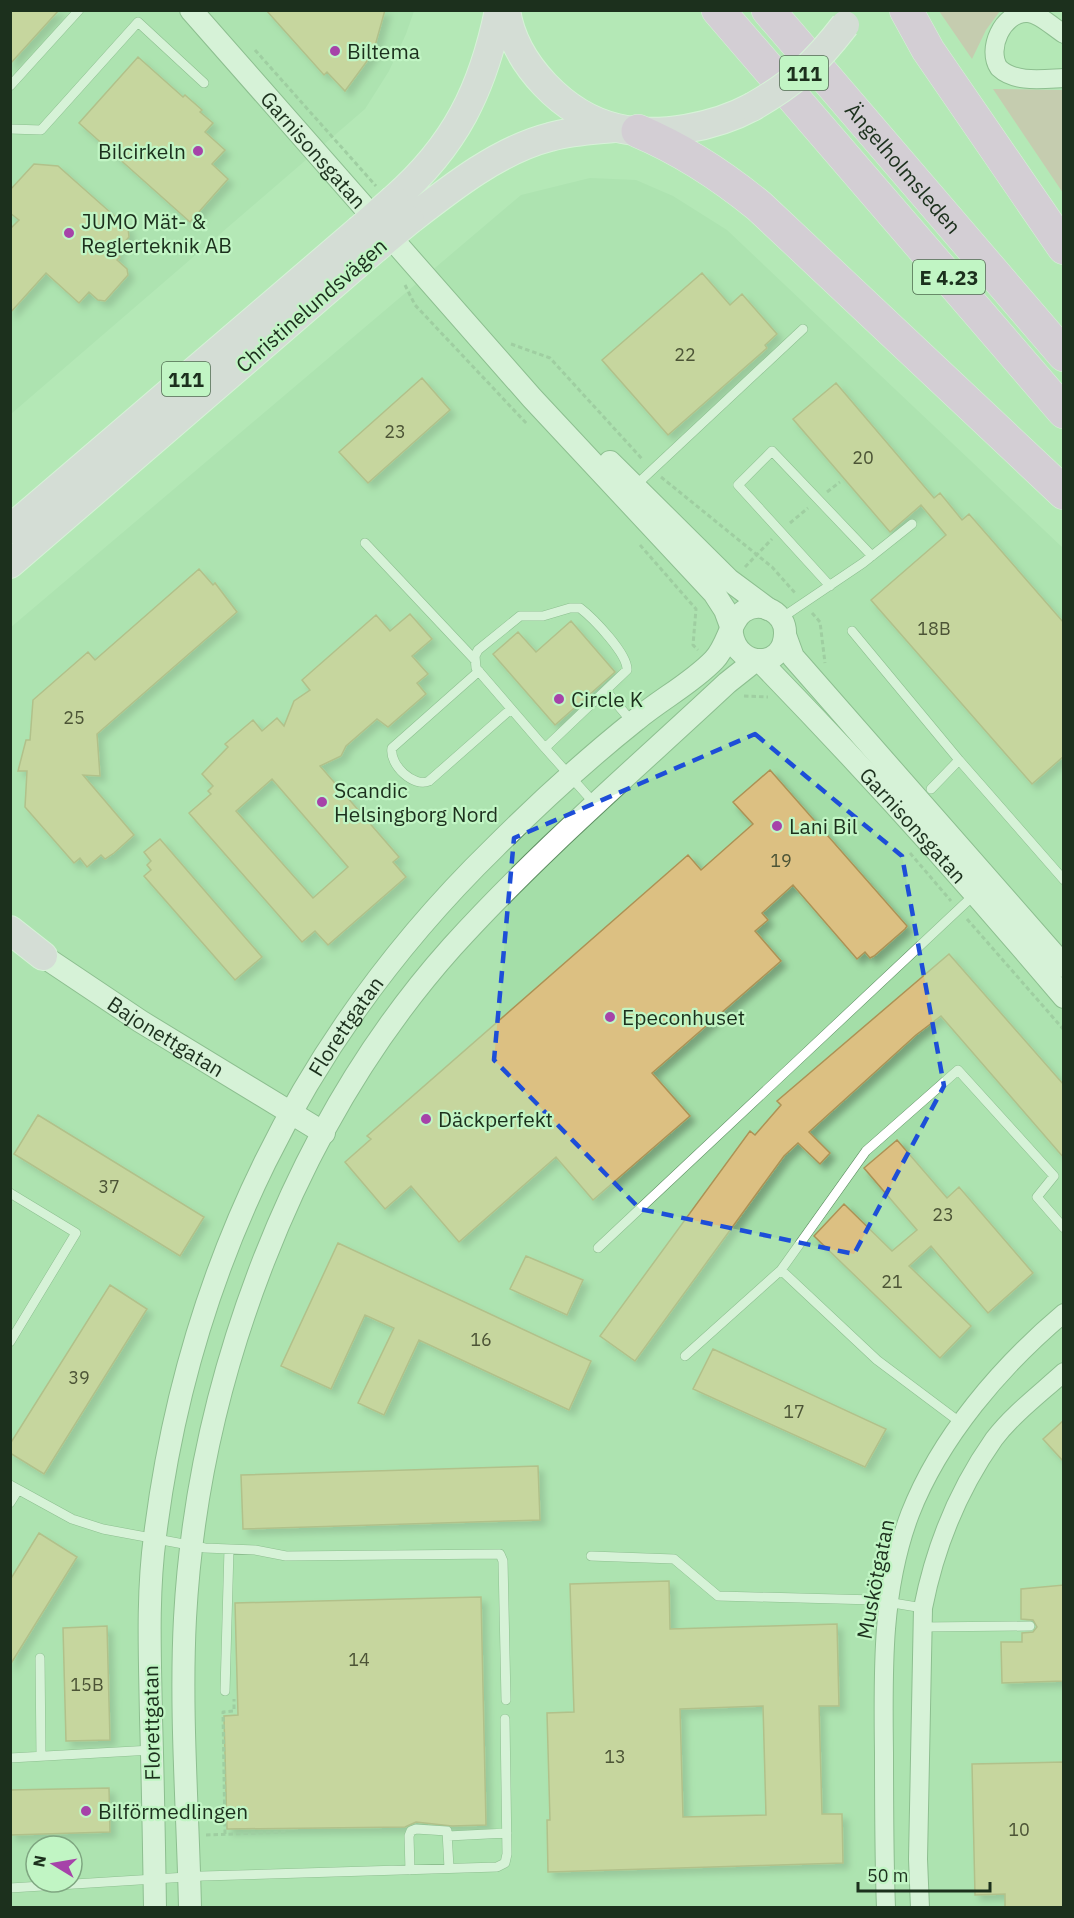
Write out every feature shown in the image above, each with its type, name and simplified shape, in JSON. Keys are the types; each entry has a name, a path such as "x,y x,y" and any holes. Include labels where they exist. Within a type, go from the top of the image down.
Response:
{"highway":[{"name":"Ängelholmsleden","path":"718,10 1064,412"},
{"name":"Ängelholmsleden","path":"768,10 1064,355"},
{"path":"906,10 928,50 1064,248"},
{"path":"627,130 666,143 705,165 759,206 1064,493"}],"main road":[{"name":"Christinelundsvägen","path":"402,209 422,174 441,152 464,115 486,65 500,10"},
{"path":"506,10 514,38 534,73 561,100 627,130"},
{"name":"111","path":"627,130 689,127 723,119 752,107 790,84 811,67 849,18"},
{"name":"Christinelundsvägen","path":"10,564 87,498 402,209 529,144 573,132 627,130"},
{"name":"Christinelundsvägen","path":"11,529 367,240"},
{"path":"10,573 87,498"},
{"path":"10,930 43,956"}],"street":[{"name":"Garnisonsgatan","path":"191,10 532,398 714,593 725,610 742,655 758,660 817,718 976,893 1064,997"},
{"path":"1064,34 1031,13 1019,14 1000,32 995,59 1002,71 1017,77 1064,78"},
{"name":"Garnisonsgatan","path":"532,398 588,441 729,580 778,621 793,657 1064,966"},
{"path":"732,631 737,618 747,610 761,607 778,621 782,646 775,655 758,660"},
{"name":"Florettgatan","path":"155,1908 149,1637 155,1538 179,1400 198,1326 248,1194 290,1113 351,1016 406,943 494,847 632,722 710,664 732,631"},
{"name":"Florettgatan","path":"190,1908 184,1646 192,1544 202,1476 233,1346 278,1226 324,1133 379,1044 432,972 518,880 727,683 758,660"},
{"name":"Bajonettgatan","path":"43,956 140,1021 324,1133"},
{"name":"Muskötgatan","path":"886,1908 883,1649 896,1561 911,1512 961,1423 991,1384 1064,1313"},
{"path":"920,1908 918,1859 923,1608 942,1535 972,1476 995,1438 1064,1372"}],"lane":[{"path":"10,86 79,10"},
{"path":"10,129 41,130 138,22 204,83"},
{"path":"635,486 803,328"},
{"path":"830,586 738,485 772,451 872,556"},
{"path":"778,621 872,556 912,524"},
{"path":"366,543 475,660 478,671 597,806"},
{"path":"475,660 478,650 515,618 580,608 627,662 626,673 545,748"},
{"path":"852,631 959,760 1064,880"},
{"path":"478,671 392,748 393,759 412,782 429,781 511,709"},
{"path":"607,692 632,722"},
{"path":"931,789 959,760"},
{"path":"598,1248 976,893"},
{"path":"685,1356 782,1270 866,1151 958,1070 1054,1176 1037,1197 1064,1227"},
{"path":"10,1194 76,1233 10,1342"},
{"path":"782,1270 877,1360 961,1423"},
{"path":"10,1503 14,1488 72,1518 103,1529 192,1544 255,1550 286,1556 500,1554 503,1561 506,1700"},
{"path":"229,1549 229,1689"},
{"path":"591,1556 674,1559 718,1596 889,1602 923,1608"},
{"path":"923,1627 1030,1626"},
{"path":"40,1658 41,1756"},
{"path":"10,1888 189,1878 498,1867 505,1863 507,1833 505,1719"},
{"path":"10,1758 152,1750"},
{"path":"410,1870 411,1831 447,1831 449,1868"},
{"path":"448,1836 507,1833"}],"path":[{"path":"758,556 780,531 840,482"},
{"path":"903,845 1064,1030"},
{"path":"225,1834 223,1712 234,1711 229,1689"},
{"path":"201,1835 286,1832"}],"highlighted area":[{"path":"755,734 902,856 944,1086 854,1254 640,1209 494,1060 514,838"}],"shaded area":[{"path":"11,11 414,11 389,71 365,109 11,414"},
{"path":"939,11 1000,11 986,30 972,59"},
{"path":"993,89 1063,90 1063,193"},
{"path":"590,178 636,180 673,196 727,230 1063,548 1063,1907 11,1907 10,628 521,195"}],"building":[{"path":"10,10 59,10 10,64"},
{"name":"Biltema","path":"266,10 385,10 373,53 345,91 327,72 324,75"},
{"path":"138,57 183,97 185,95 202,110 200,112 213,123 205,132 225,150 212,164 228,179 190,222 79,123"},
{"name":"JUMO Mät- & Reglerteknik AB","path":"34,164 58,166 128,228 129,237 115,253 120,257 117,260 127,269 128,275 105,301 98,300 89,292 79,303 46,273 10,313 10,229 19,220 10,213 10,190"},
{"path":"702,273 730,305 742,294 777,334 765,345 767,348 668,435 602,360"},
{"path":"422,378 450,410 368,483 339,452"},
{"path":"836,383 934,498 940,493 962,520 969,514 1064,623 1064,756 1032,784 871,600 946,535 921,505 890,532 793,419"},
{"path":"199,569 213,585 215,583 237,612 97,734 100,776 83,775 134,835 105,859 101,855 87,867 80,858 74,863 25,807 27,771 18,771 26,740 30,740 33,700 88,652 95,660"},
{"name":"Scandic Helsingborg Nord","path":"410,614 432,639 412,656 428,674 417,683 426,694 388,727 377,719 346,746 341,756 320,766 399,857 393,862 406,877 328,945 315,931 302,942 189,813 211,794 208,791 213,786 202,774 228,747 225,744 253,720 262,731 277,718 284,726 294,701 310,690 302,680 376,615 390,631","holes":["272,779 348,867 313,898 236,811"]},
{"name":"Circle K","path":"571,621 615,672 555,725 493,654 518,632 536,652"},
{"name":"Epeconhuset","path":"770,770 907,926 905,929 874,956 870,958 865,952 857,959 793,885 762,913 768,920 755,931 781,961 652,1073 690,1116 593,1200 556,1157 459,1242 411,1186 385,1209 345,1162 371,1139 367,1136 688,855 701,870 753,824 733,802"},
{"path":"160,839 262,957 235,980 144,876 151,870 147,865 151,861 144,852"},
{"path":"949,954 1064,1085 1064,1158 941,1016 916,1035 809,1132 830,1153 820,1164 798,1143 784,1156 635,1361 600,1336 750,1131 755,1135 781,1105 777,1101"},
{"path":"38,1115 204,1217 180,1256 14,1154"},
{"path":"897,1140 947,1198 959,1187 1033,1273 988,1313 931,1246 909,1266 971,1326 940,1358 814,1236 844,1204 892,1251 917,1230 864,1168"},
{"path":"338,1243 591,1361 569,1410 419,1340 384,1415 358,1403 394,1328 365,1315 331,1389 281,1366"},
{"path":"526,1256 583,1280 567,1315 510,1289"},
{"path":"110,1285 147,1309 44,1474 10,1453 10,1444"},
{"path":"713,1349 886,1429 865,1467 693,1389"},
{"path":"1064,1420 1064,1462 1043,1439"},
{"path":"538,1466 540,1520 243,1529 241,1475"},
{"path":"39,1533 77,1557 10,1665 10,1580"},
{"path":"669,1581 670,1629 837,1624 839,1706 819,1706 822,1814 842,1814 843,1863 548,1872 547,1820 550,1820 547,1713 574,1712 570,1584","holes":["763,1706 766,1815 683,1817 680,1709"]},
{"path":"1064,1585 1064,1681 1002,1683 1001,1642 1022,1642 1022,1633 1033,1632 1037,1627 1033,1620 1021,1619 1021,1589"},
{"path":"481,1597 486,1825 452,1826 416,1822 405,1827 227,1829 224,1716 238,1715 235,1603"},
{"path":"107,1626 110,1740 66,1741 63,1628"},
{"path":"1064,1762 1064,1908 1005,1908 1005,1894 975,1895 972,1764"},
{"path":"109,1788 110,1832 10,1835 10,1790"}],"place":[{"name":"Biltema","path":"335,51"},
{"name":"Bilcirkeln","path":"198,151"},
{"name":"JUMO Mät- & Reglerteknik AB","path":"69,233"},
{"name":"Circle K","path":"559,699"},
{"name":"Scandic Helsingborg Nord","path":"322,802"},
{"name":"Lani Bil","path":"777,826"},
{"name":"Epeconhuset","path":"610,1017"},
{"name":"Däckperfekt","path":"426,1119"},
{"name":"Bilförmedlingen","path":"86,1811"}]}
